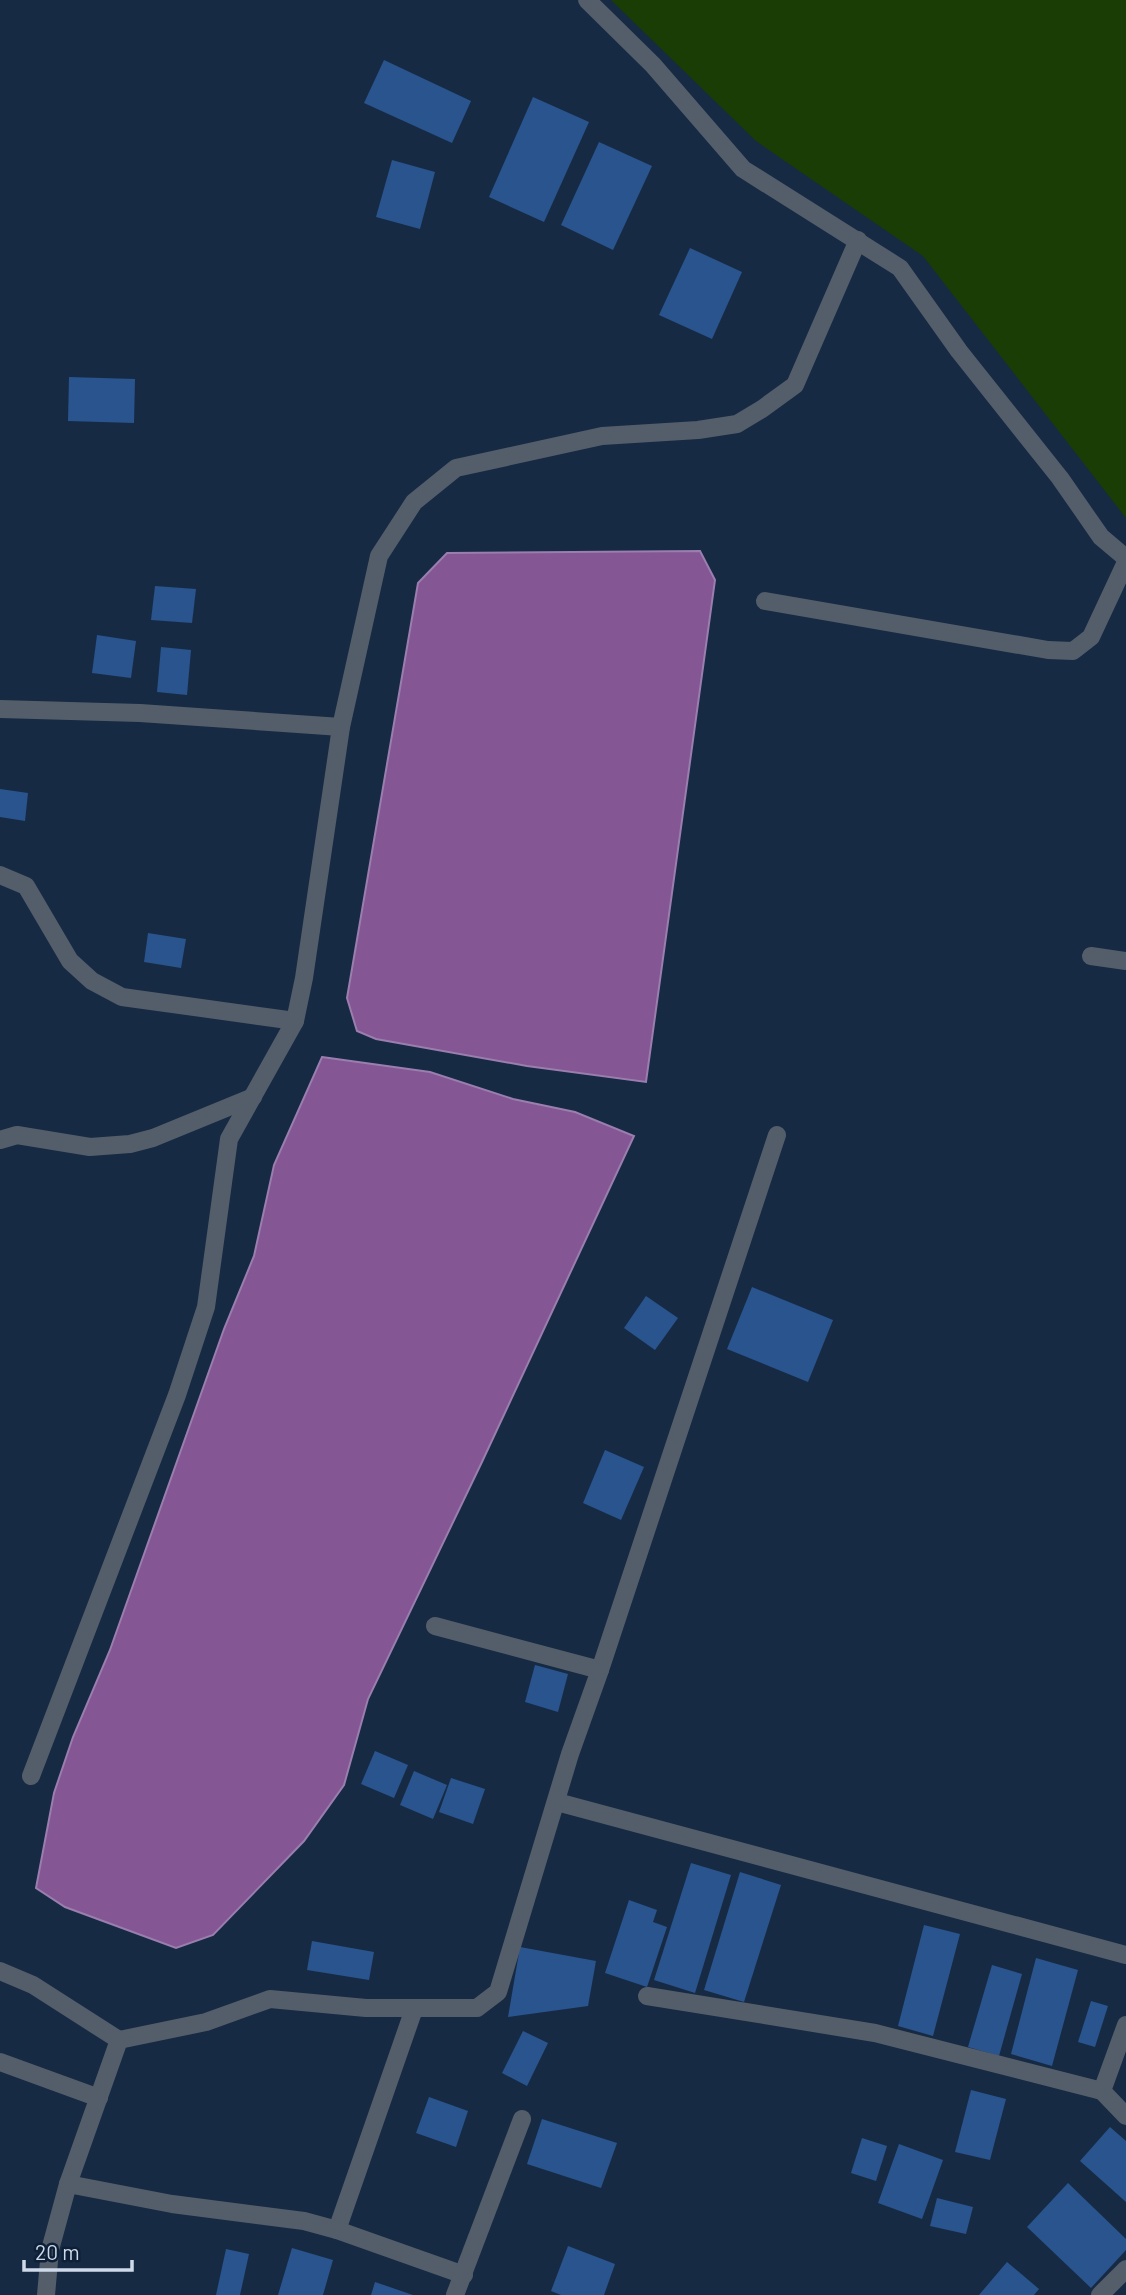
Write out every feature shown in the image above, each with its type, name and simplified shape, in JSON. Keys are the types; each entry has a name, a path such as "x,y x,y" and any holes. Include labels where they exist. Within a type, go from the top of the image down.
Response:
{"street":[{"path":"587,0 653,65 743,169 900,268 959,351 1060,478 1101,537 1126,560 1091,637 1073,651 1048,650 765,601"},
{"path":"31,1776 177,1395 206,1307 229,1139 295,1021 304,978 341,727 379,556 414,502 456,468 602,436 698,430 737,424 762,409 795,385 858,240"},
{"path":"0,709 140,713 341,727"},
{"path":"0,875 26,886 70,961 92,981 122,997 295,1021"},
{"path":"1091,956 1126,961"},
{"path":"0,1140 17,1135 90,1147 130,1144 153,1138 253,1097"},
{"path":"0,1971 33,1986 119,2040 206,2022 270,1999 366,2008 477,2008 498,1992 570,1754 777,1135"},
{"path":"435,1626 600,1670"},
{"path":"557,1802 1126,1955"},
{"path":"647,1996 875,2033 1102,2091 1126,2116"},
{"path":"337,2230 414,2009"},
{"path":"1102,2091 1126,2025"},
{"path":"46,2295 50,2250 68,2184 119,2040"},
{"path":"0,2062 99,2098"},
{"path":"456,2295 523,2119"},
{"path":"68,2184 172,2204 304,2221 464,2275"},
{"path":"1100,2295 1126,2269"}],"green space":[{"path":"611,0 1126,0 1126,518 923,256 756,141"}],"shaded area":[{"path":"700,551 715,580 646,1082 527,1066 376,1039 357,1031 347,998 418,583 447,553"},
{"path":"322,1057 430,1072 513,1099 575,1112 634,1136 368,1699 344,1785 304,1841 213,1935 176,1948 65,1907 36,1888 54,1793 73,1737 110,1650 224,1329 254,1256 274,1165"}],"building":[{"path":"384,60 471,101 452,143 364,103"},
{"path":"533,97 589,122 544,222 489,197"},
{"path":"599,142 652,166 613,250 561,225"},
{"path":"392,160 435,172 420,229 376,217"},
{"path":"690,248 742,272 712,339 659,315"},
{"path":"69,377 135,379 134,423 68,421"},
{"path":"155,586 196,589 192,623 151,620"},
{"path":"97,635 136,641 131,678 92,673"},
{"path":"161,647 191,650 187,695 157,692"},
{"path":"0,789 28,793 25,821 0,817"},
{"path":"148,933 186,939 181,968 144,962"},
{"path":"752,1287 833,1320 808,1382 727,1349"},
{"path":"646,1296 678,1318 655,1350 624,1328"},
{"path":"605,1450 644,1467 621,1520 583,1503"},
{"path":"535,1665 568,1674 558,1712 525,1702"},
{"path":"375,1751 408,1765 394,1798 361,1784"},
{"path":"414,1771 447,1785 433,1819 400,1805"},
{"path":"451,1778 485,1789 473,1824 439,1812"},
{"path":"691,1863 731,1875 695,1993 654,1980"},
{"path":"740,1872 781,1885 744,2002 704,1990"},
{"path":"629,1900 657,1910 653,1922 667,1927 647,1987 605,1973"},
{"path":"924,1925 960,1934 933,2036 898,2026"},
{"path":"312,1941 374,1952 369,1980 307,1970"},
{"path":"520,1947 596,1961 588,2006 508,2017"},
{"path":"1036,1958 1078,1970 1052,2066 1011,2054"},
{"path":"992,1965 1022,1974 999,2056 968,2047"},
{"path":"1091,2001 1108,2006 1095,2047 1078,2042"},
{"path":"523,2031 548,2043 527,2086 502,2073"},
{"path":"971,2090 1006,2099 990,2160 955,2152"},
{"path":"429,2097 468,2111 456,2147 416,2133"},
{"path":"542,2119 617,2143 601,2188 527,2164"},
{"path":"1110,2127 1126,2141 1126,2202 1080,2161"},
{"path":"862,2138 887,2146 876,2181 851,2173"},
{"path":"899,2144 943,2160 922,2219 878,2203"},
{"path":"1068,2183 1126,2239 1126,2250 1091,2288 1027,2227"},
{"path":"937,2198 973,2207 966,2234 930,2226"},
{"path":"568,2246 615,2264 604,2295 561,2295 551,2291"},
{"path":"292,2248 333,2260 323,2295 278,2295"},
{"path":"226,2249 249,2254 240,2295 216,2295"},
{"path":"1007,2262 1039,2289 1034,2295 979,2295"},
{"path":"375,2282 413,2295 371,2295"}]}
